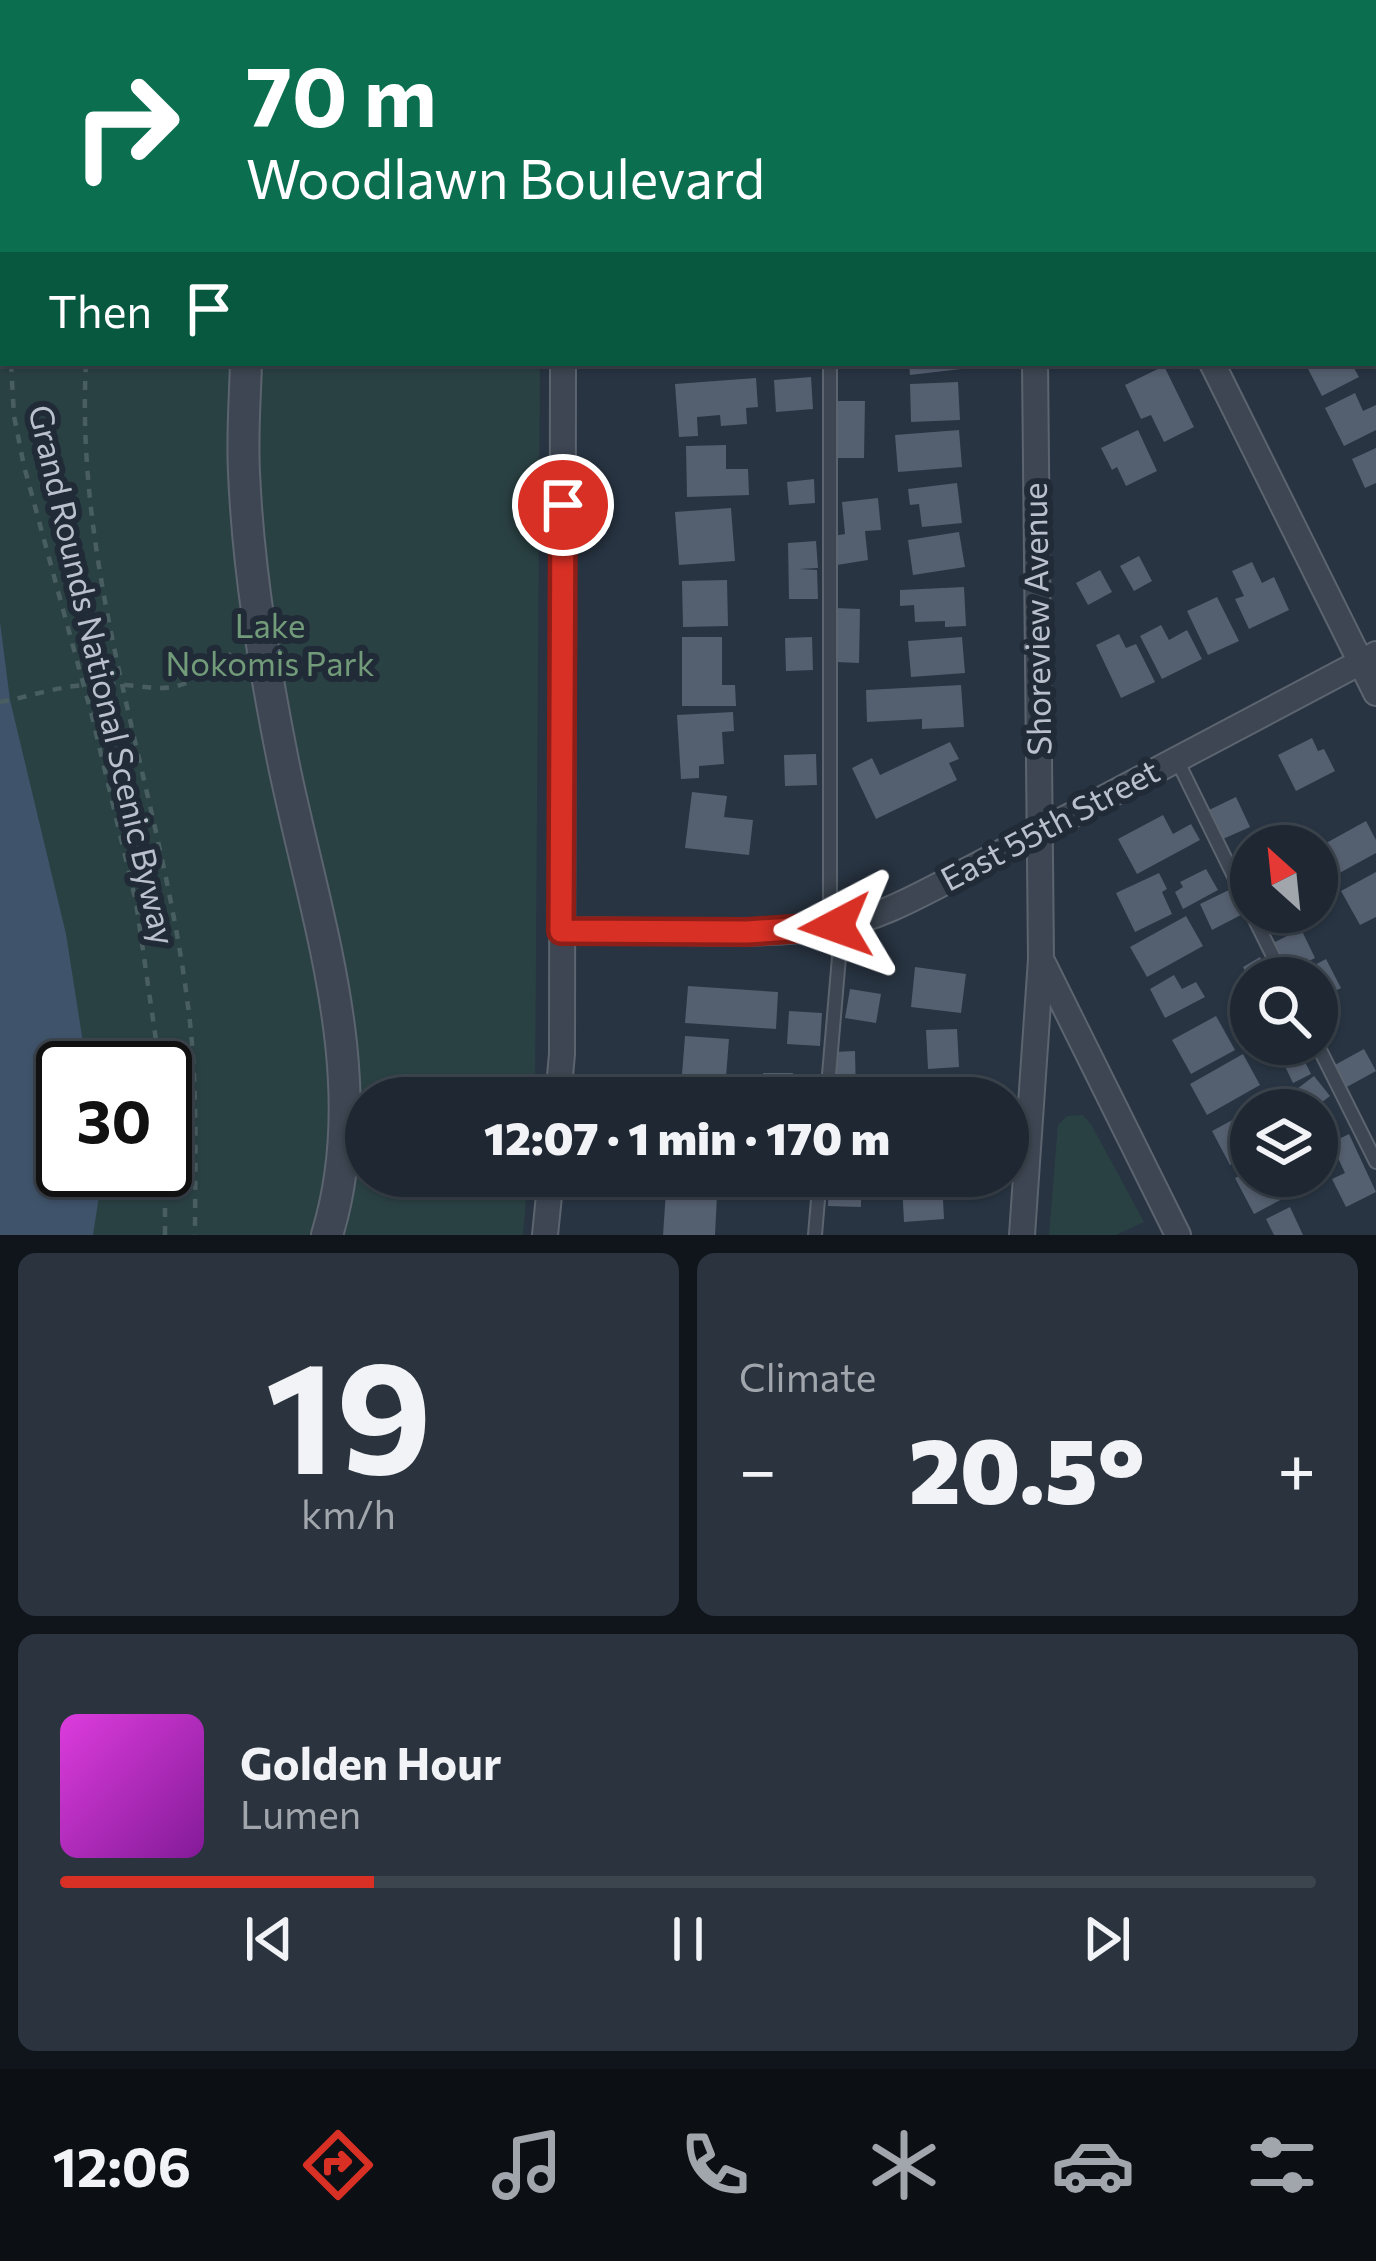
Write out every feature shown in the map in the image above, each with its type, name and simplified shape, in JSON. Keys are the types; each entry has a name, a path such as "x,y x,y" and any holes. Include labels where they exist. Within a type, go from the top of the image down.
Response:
{"street":[{"path":"246,366 243,471 261,642 339,1027 345,1102 343,1156 327,1235"},
{"path":"560,1077 563,366"},
{"name":"Shoreview Avenue","path":"1022,1235 1041,959 1035,366"},
{"path":"1214,366 1368,658 1376,693"},
{"name":"East 55th Street","path":"561,931 747,932 836,926 911,898 1368,658"},
{"path":"1041,959 1178,1235"},
{"path":"545,1235 548,1197"}],"lane":[{"path":"829,1077 839,957 830,896 830,366"},
{"path":"1176,757 1230,869"},
{"path":"1328,1065 1376,1162"},
{"path":"815,1235 818,1197"}],"path":[{"name":"Grand Rounds National Scenic Byway","path":"11,366 24,466 84,685 136,902 156,1041"},
{"name":"Grand Rounds National Scenic Byway","path":"86,366 95,529 121,686 188,1005 196,1122 195,1235"},
{"path":"0,702 84,685 174,689 207,674 237,649 261,642"},
{"path":"165,1197 165,1235"}],"green space":[{"name":"Lake Nokomis Park","path":"0,366 540,366 535,1077 345,1077 345,1197 526,1197 523,1235 0,1235"},
{"path":"1083,1115 1144,1222 1116,1235 1049,1235 1058,1125 1067,1116"}],"water":[{"path":"0,622 10,700 66,934 83,1041 36,1041 36,1197 99,1197 93,1235 0,1235"}],"building":[{"path":"909,366 961,369 910,375"},
{"path":"1164,366 1194,427 1164,442 1151,415 1141,419 1125,385"},
{"path":"1307,366 1353,366 1359,377 1322,396"},
{"path":"811,377 813,409 776,412 774,380"},
{"path":"756,378 758,407 746,408 747,424 721,426 720,415 697,417 698,436 679,437 675,384"},
{"path":"958,382 960,420 911,422 910,384"},
{"path":"1355,393 1363,411 1376,405 1376,430 1344,446 1325,408"},
{"path":"835,401 865,401 864,458 835,458"},
{"path":"959,430 962,467 898,472 895,435"},
{"path":"1138,430 1157,471 1126,486 1101,448"},
{"path":"726,445 726,469 748,469 749,495 687,497 686,446"},
{"path":"1376,448 1376,483 1365,488 1352,459"},
{"path":"814,479 815,503 789,505 787,482"},
{"path":"957,483 962,523 922,527 919,504 910,505 908,489"},
{"path":"878,498 881,530 865,531 868,560 837,565 833,536 845,534 842,502"},
{"path":"731,508 735,561 679,565 675,512"},
{"path":"959,532 965,567 913,575 908,540"},
{"path":"816,541 818,568 799,569 817,570 818,599 789,599 788,543"},
{"path":"1139,556 1152,581 1134,591 1120,566"},
{"path":"1252,562 1262,583 1274,577 1289,610 1249,629 1235,599 1244,596 1232,571"},
{"path":"1100,570 1112,592 1088,605 1076,583"},
{"path":"727,580 728,626 683,627 682,581"},
{"path":"964,587 966,626 915,622 914,605 900,606 900,590"},
{"path":"1217,597 1239,641 1208,655 1187,611"},
{"path":"836,608 860,609 859,663 836,662"},
{"path":"1161,625 1169,640 1187,630 1202,659 1162,679 1140,636"},
{"path":"1119,634 1126,648 1136,644 1155,682 1121,698 1096,645"},
{"path":"682,637 722,637 722,685 735,685 736,706 682,706"},
{"path":"812,637 813,670 786,671 785,638"},
{"path":"962,637 965,673 911,677 908,641"},
{"path":"961,685 964,727 922,729 922,719 867,722 866,690"},
{"path":"733,712 734,731 722,732 724,764 699,766 699,778 681,779 677,715"},
{"path":"1312,738 1335,771 1296,791 1278,755"},
{"path":"950,742 959,759 949,763 957,780 876,819 852,768 872,758 880,775"},
{"path":"816,754 817,785 785,786 784,755"},
{"path":"692,792 727,796 724,817 753,820 749,855 685,848"},
{"path":"1236,797 1249,825 1230,825 1230,836 1223,839 1209,810"},
{"path":"1163,815 1173,834 1191,824 1200,840 1137,874 1118,839"},
{"path":"1366,821 1376,840 1376,853 1338,874 1338,836"},
{"path":"1206,869 1218,890 1183,909 1175,892 1183,887 1180,882"},
{"path":"1376,872 1376,917 1360,925 1341,891"},
{"path":"1159,873 1172,914 1135,932 1116,893"},
{"path":"1229,890 1230,921 1212,930 1200,904"},
{"path":"1186,916 1203,946 1147,977 1130,947"},
{"path":"1303,933 1315,957 1280,957 1273,943"},
{"path":"915,967 966,974 961,1013 911,1007"},
{"path":"1174,975 1182,989 1196,982 1205,997 1165,1018 1150,989"},
{"path":"688,986 778,992 776,1029 685,1023"},
{"path":"850,989 881,994 876,1023 845,1018"},
{"path":"789,1011 822,1013 820,1046 787,1044"},
{"path":"1216,1016 1230,1041 1230,1053 1191,1074 1172,1040"},
{"path":"957,1029 959,1067 928,1069 926,1030"},
{"path":"685,1036 729,1039 726,1077 682,1077"},
{"path":"1364,1049 1376,1071 1345,1088 1333,1066"},
{"path":"855,1051 856,1077 834,1077 833,1052"},
{"path":"1230,1061 1249,1065 1260,1085 1230,1089 1230,1102 1207,1115 1190,1084"},
{"path":"1284,1065 1306,1065 1311,1074 1293,1083"},
{"path":"763,1073 793,1073 793,1077 763,1077"},
{"path":"1314,1076 1324,1089 1297,1089"},
{"path":"1230,1121 1230,1165 1212,1131"},
{"path":"1349,1134 1376,1192 1346,1207 1338,1191 1338,1176 1345,1173 1338,1158 1338,1140"},
{"path":"666,1197 717,1197 715,1235 663,1235"},
{"path":"828,1197 861,1197 861,1207 828,1206"},
{"path":"903,1197 943,1197 944,1219 904,1222"},
{"path":"1245,1197 1286,1197 1254,1214"},
{"path":"1290,1207 1303,1235 1274,1235 1266,1219"}],"route":[{"path":"563,505 561,931 747,932 836,926"}]}
